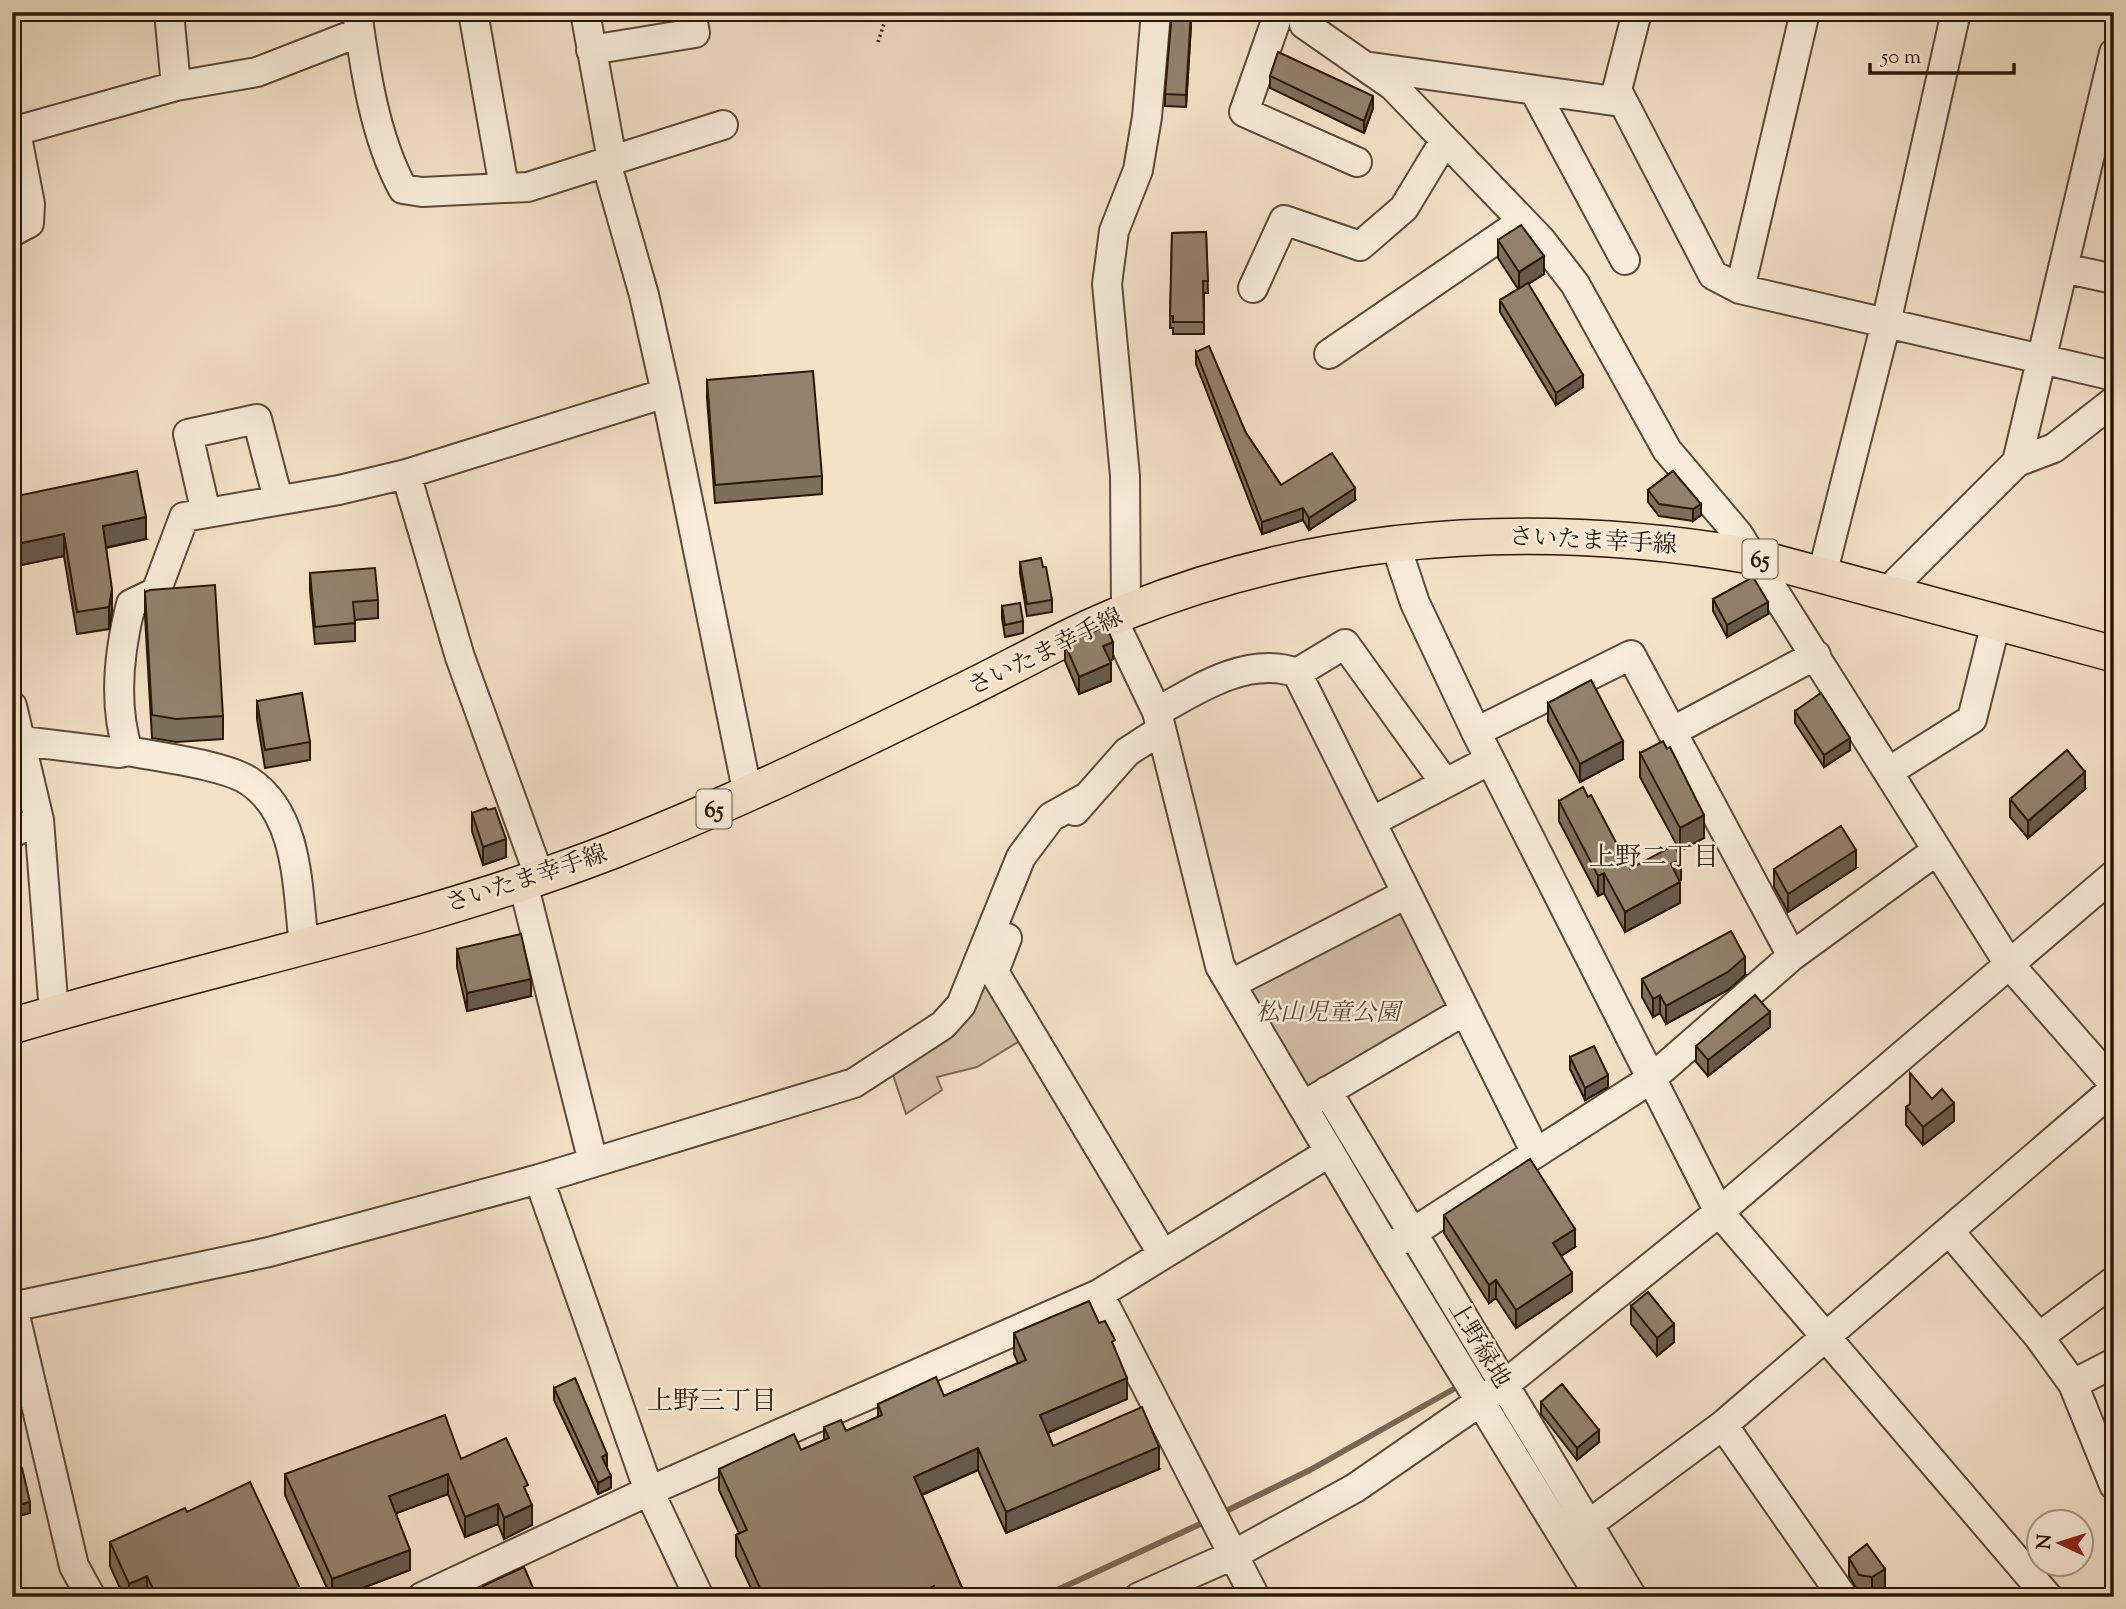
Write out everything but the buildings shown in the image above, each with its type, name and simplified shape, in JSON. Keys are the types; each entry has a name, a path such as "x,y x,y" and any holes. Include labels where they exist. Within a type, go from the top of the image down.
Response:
{"main road":[{"name":"さいたま幸手線","path":"12,1026 531,880 748,795 1119,614 1259,569 1395,543 1543,534 1642,540 1751,556 2114,654"}],"street":[{"path":"169,12 176,86"},
{"path":"473,12 504,187"},
{"path":"585,12 609,161 666,393 748,795"},
{"path":"592,50 695,33 691,12"},
{"path":"1156,12 1147,117 1138,170 1114,231 1108,271 1112,353 1125,476 1119,614 1159,721 1220,966 1387,1249 1600,1597"},
{"path":"1279,12 1244,112 1357,162"},
{"path":"1307,12 1304,24 1393,86 1523,221 1575,284 1667,450 1738,534 1936,851 2010,964 2114,1087 1950,1232 1723,1425 1566,1541"},
{"path":"1637,12 1617,90 1713,275 1740,289 2114,376"},
{"path":"1740,289 1805,12"},
{"path":"1822,575 1886,323 1956,12"},
{"path":"12,232 29,223 30,204 14,132 176,86 257,72 359,22 378,117 393,171 403,189 422,192 528,187 723,125"},
{"path":"2017,462 2114,53"},
{"path":"1367,66 1535,92 1621,102"},
{"path":"1535,92 1625,260"},
{"path":"1253,288 1284,220 1360,246 1404,208 1445,140"},
{"path":"1329,354 1523,221"},
{"path":"2063,268 2114,279"},
{"path":"128,751 122,732 119,649 131,604 156,592 184,517 339,490 406,474 666,393"},
{"path":"1886,593 2017,462 2054,448 2110,411"},
{"path":"206,513 188,434 257,419 278,499"},
{"path":"406,474 460,657 531,880 593,1162"},
{"path":"1395,543 1415,603 1476,732 1719,1212 2048,1597"},
{"path":"1888,772 1972,719 1996,622"},
{"path":"1297,673 1345,645 1446,783"},
{"path":"1476,732 1631,655 1792,956"},
{"path":"1673,731 1816,655"},
{"path":"1162,1253 994,972 1035,864 1085,798 1127,751 1159,721 1215,679 1233,674 1286,669 1297,673 1535,1152"},
{"path":"12,706 39,820 54,1013"},
{"path":"22,741 120,754 128,751 229,773 249,781 279,810 292,850 304,945"},
{"path":"1371,822 1490,760"},
{"path":"91,1597 74,1566 13,1307 269,1252 539,1179 855,1083 943,1025 961,1005 1021,857 1051,817 1085,798"},
{"path":"12,832 39,820"},
{"path":"1387,1249 1651,1079 1792,956 1936,851"},
{"path":"1139,1597 1233,1555 1355,1488 1504,1385 1719,1212 2114,875"},
{"path":"1231,984 1406,894"},
{"path":"1302,1106 1464,1010"},
{"name":"上野緑地","path":"1327,1091 1632,1597"},
{"path":"422,1597 649,1491 1099,1294 1330,1152"},
{"path":"539,1179 649,1491 699,1597"},
{"path":"1950,1232 2039,1337 2073,1384 2114,1485"},
{"path":"2039,1337 2114,1281"},
{"path":"1099,1294 1255,1597"},
{"path":"2073,1384 2114,1363"},
{"path":"1723,1425 1843,1597"}],"path":[{"path":"878,42 888,12"}],"green space":[{"name":"松山児童公園","path":"1395,909 1404,912 1451,1011 1306,1092 1248,998 1249,985"},
{"path":"986,970 1023,1039 977,1067 937,1077 942,1090 906,1114 891,1069"}],"waterway":[{"path":"1222,1513 1310,1470 1452,1390"},
{"path":"1042,1597 1209,1520"}],"district":[{"name":"上野二丁目","path":"1654,856"},
{"name":"上野三丁目","path":"712,1400"}]}
